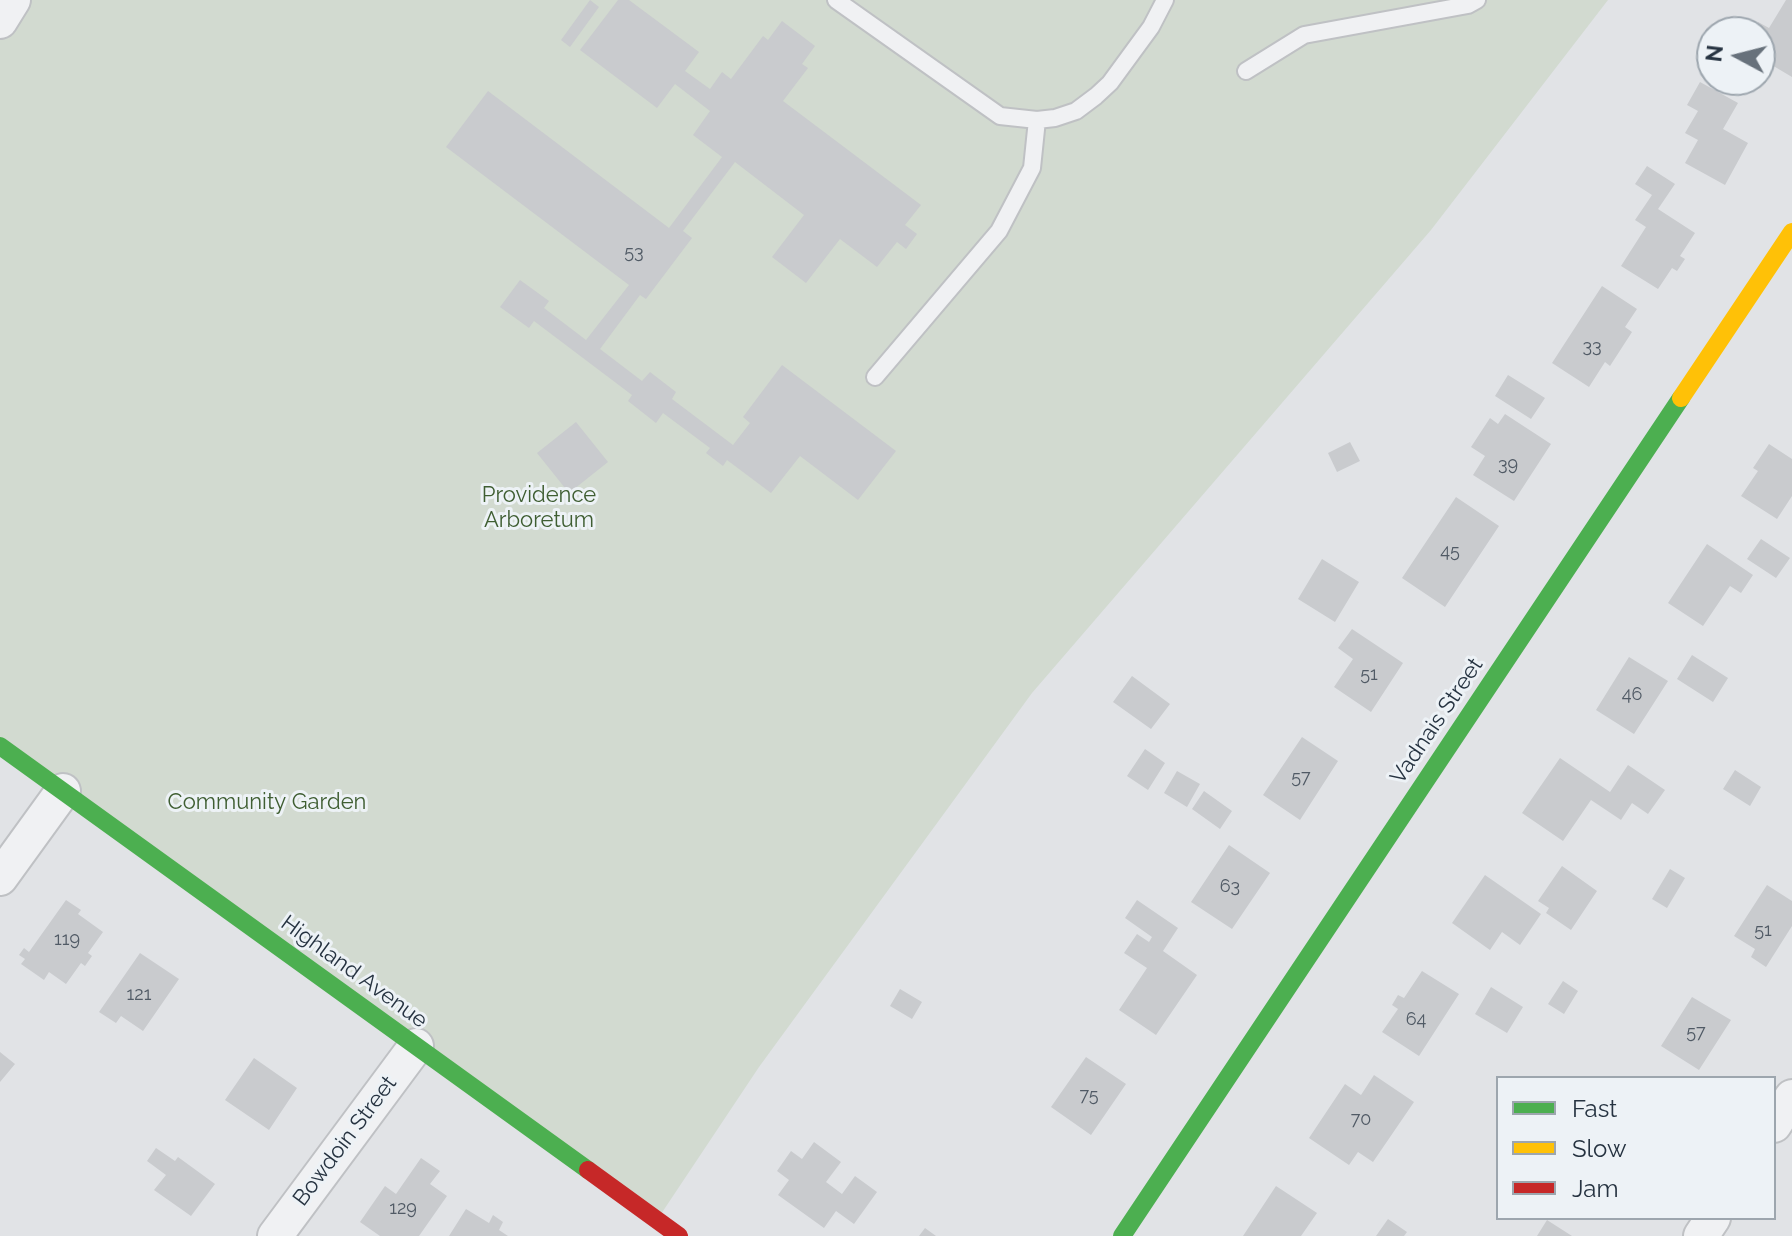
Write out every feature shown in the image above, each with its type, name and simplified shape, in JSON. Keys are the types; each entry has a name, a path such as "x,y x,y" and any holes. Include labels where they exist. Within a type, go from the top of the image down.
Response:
{"street":[{"path":"0,21 13,0"},
{"name":"Vadnais Street","path":"1122,1236 1792,232"},
{"name":"Highland Avenue","path":"0,746 679,1236"},
{"path":"0,878 63,791"},
{"name":"Bowdoin Street","path":"275,1236 416,1046"},
{"path":"1776,1122 1792,1097"}],"lane":[{"path":"836,0 1000,116 1037,120 1076,111 1103,90 1151,27 1165,0"},
{"path":"1246,71 1304,35 1468,5 1477,0"},
{"path":"875,377 999,231 1032,168 1037,120"}],"green space":[{"name":"Providence Arboretum","path":"13,0 1608,0 1431,230 1032,693 759,1067 657,1220 0,746 0,20"}],"building":[{"path":"590,0 599,7 570,47 561,40"},
{"path":"618,0 629,0 699,52 685,71 710,89 722,72 731,79 763,36 768,40 782,21 815,46 802,64 808,68 783,101 921,205 905,225 917,234 906,249 897,242 877,267 840,239 806,283 772,257 804,215 735,162 683,231 692,238 646,299 640,295 600,349 642,381 650,372 676,392 672,399 733,445 750,423 743,417 782,365 896,451 858,500 800,456 771,493 727,460 723,466 706,453 710,448 663,413 656,423 628,401 632,395 534,321 529,328 500,307 520,280 549,301 544,308 586,340 629,285 446,147 488,91 669,228 722,157 693,135 710,111 675,84 657,108 580,50"},
{"path":"1786,0 1792,0 1792,77 1776,68 1776,16"},
{"path":"1696,89 1696,96 1725,96 1738,103 1723,129 1748,143 1725,185 1685,163 1698,140 1685,133 1698,111 1687,105"},
{"path":"1647,166 1675,184 1658,209 1695,233 1680,256 1685,259 1677,271 1672,268 1658,289 1621,266 1646,227 1635,220 1652,195 1635,184"},
{"path":"1602,286 1637,309 1625,327 1632,332 1610,366 1605,362 1589,387 1552,363"},
{"path":"1508,375 1545,398 1531,419 1495,396"},
{"path":"1505,414 1551,444 1514,501 1473,475 1485,456 1471,447 1490,418 1498,424"},
{"path":"576,422 608,462 569,493 537,453"},
{"path":"1350,442 1360,461 1337,472 1328,453"},
{"path":"1769,444 1792,459 1792,496 1777,519 1741,496 1758,471 1753,468"},
{"path":"1456,497 1499,526 1445,607 1402,578"},
{"path":"1761,539 1790,558 1776,578 1747,559"},
{"path":"1707,544 1753,575 1741,593 1730,586 1703,626 1668,603"},
{"path":"1322,559 1359,582 1335,622 1298,599"},
{"path":"1352,629 1403,663 1371,712 1334,687 1353,659 1338,648"},
{"path":"1692,655 1728,678 1713,702 1677,679"},
{"path":"1629,657 1668,681 1634,734 1596,710"},
{"path":"1132,676 1170,704 1151,729 1113,702"},
{"path":"1302,737 1338,761 1300,820 1263,795"},
{"path":"1145,749 1165,763 1148,790 1127,776"},
{"path":"1560,758 1610,792 1628,765 1665,790 1648,814 1632,803 1621,820 1591,800 1563,841 1522,813"},
{"path":"1735,770 1761,787 1750,806 1723,789"},
{"path":"1177,771 1200,784 1187,807 1164,793"},
{"path":"1204,791 1232,811 1220,829 1192,809"},
{"path":"1229,845 1270,873 1232,929 1191,902"},
{"path":"1562,866 1597,891 1571,930 1546,913 1549,908 1538,901"},
{"path":"1670,869 1685,878 1667,908 1652,899"},
{"path":"1485,875 1541,914 1520,945 1502,932 1490,950 1452,923"},
{"path":"1767,885 1792,901 1792,926 1766,967 1751,957 1755,949 1734,936"},
{"path":"66,900 81,910 78,914 103,932 88,953 92,956 85,966 81,963 66,984 49,972 44,980 21,964 25,959 19,955 24,948 29,952"},
{"path":"1137,900 1178,928 1163,951 1197,975 1156,1035 1119,1010 1147,968 1124,953 1137,934 1149,942 1152,937 1125,918"},
{"path":"140,953 179,979 143,1031 121,1016 116,1023 99,1012"},
{"path":"1422,971 1459,994 1419,1056 1382,1032 1398,1009 1392,1005 1398,995 1404,998"},
{"path":"1563,981 1578,991 1564,1014 1548,1004"},
{"path":"1491,987 1523,1007 1507,1033 1475,1014"},
{"path":"900,989 922,1002 912,1019 890,1006"},
{"path":"1692,997 1731,1020 1699,1070 1661,1046"},
{"path":"0,1052 15,1064 0,1082"},
{"path":"1086,1057 1126,1084 1091,1135 1051,1107"},
{"path":"254,1058 297,1088 269,1130 225,1100"},
{"path":"1374,1075 1414,1102 1373,1162 1358,1152 1349,1165 1309,1138 1345,1084 1361,1095"},
{"path":"814,1142 841,1162 826,1182 842,1194 855,1176 877,1192 854,1224 836,1211 824,1228 778,1195 789,1180 777,1171 791,1151 802,1159"},
{"path":"156,1148 175,1161 178,1157 215,1184 191,1216 154,1190 166,1175 147,1161"},
{"path":"421,1158 440,1171 430,1184 447,1196 419,1236 380,1236 360,1222 385,1186 396,1194"},
{"path":"1276,1186 1317,1213 1301,1236 1243,1236"},
{"path":"466,1209 489,1223 493,1215 503,1222 499,1230 508,1236 449,1236"},
{"path":"1388,1219 1407,1232 1404,1236 1376,1236"},
{"path":"1547,1220 1572,1236 1537,1236"},
{"path":"925,1228 936,1236 919,1236"}],"traffic: fast":[{"path":"1122,1236 1681,398"},
{"path":"0,746 588,1170"}],"traffic: slow":[{"path":"1681,398 1792,232"}],"traffic: jam":[{"path":"588,1170 679,1236"}],"park label":[{"name":"Community Garden","path":"267,802"}]}
